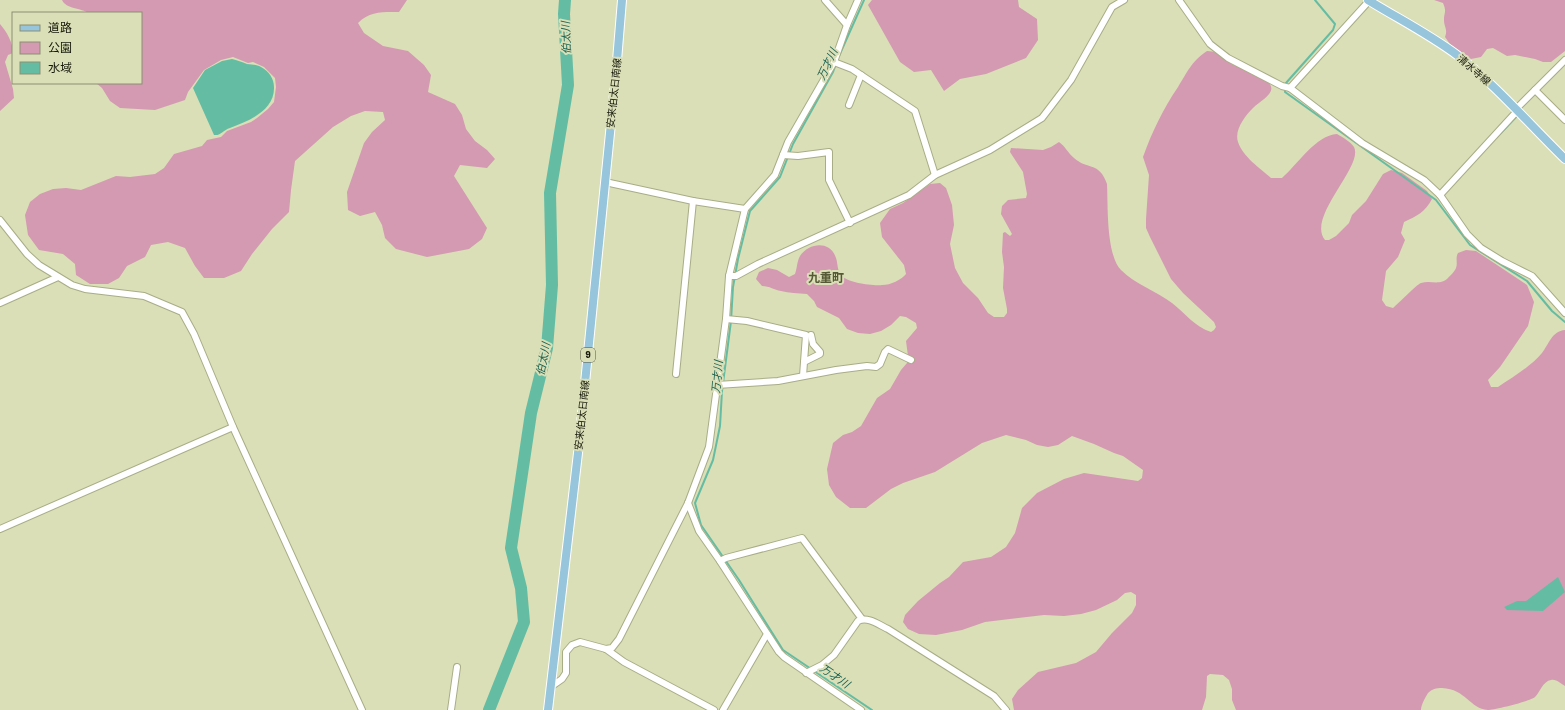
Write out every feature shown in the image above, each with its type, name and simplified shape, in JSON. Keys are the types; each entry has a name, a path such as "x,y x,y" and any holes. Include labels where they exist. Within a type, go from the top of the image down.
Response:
{"main road":[{"name":"安来伯太日南線","path":"548,710 578,453 622,0"},
{"name":"清水寺線","path":"1368,0 1457,55 1517,110 1565,159"}],"street":[{"path":"825,0 847,25"},
{"path":"606,649 612,648 619,639 688,503 709,447 721,384 730,320 733,276 745,209 775,175 788,155 788,142 834,62 847,25 858,0"},
{"path":"733,276 909,195 935,175 990,150 1042,118 1071,80 1112,7 1124,0"},
{"path":"1179,0 1210,44 1228,58 1282,86 1290,88 1362,143 1424,180 1440,195 1467,234 1481,248 1532,276 1565,313"},
{"path":"1290,88 1368,0"},
{"path":"1440,195 1535,90 1565,60"},
{"path":"834,62 852,69 915,111 935,175"},
{"path":"849,105 861,75"},
{"path":"1535,90 1565,120"},
{"path":"788,155 829,152 829,180 850,223"},
{"path":"605,182 693,201 745,209"},
{"path":"676,374 693,201"},
{"path":"0,220 27,254 39,266 72,285 85,289 144,296 182,312 194,334 233,427 362,710"},
{"path":"0,303 58,277"},
{"path":"730,320 747,321 806,335 803,376"},
{"path":"804,362 820,354 813,344 811,335"},
{"path":"721,384 778,381 867,366 876,367 880,364 888,349 911,360"},
{"path":"0,529 233,427"},
{"path":"688,503 699,531 723,559 767,634 784,658 810,671 861,710"},
{"path":"723,559 802,538 862,619 874,622 888,630 994,696 1006,710"},
{"path":"810,671 822,665 834,655 858,620 862,619"},
{"path":"723,710 767,634"},
{"path":"552,686 562,679 566,673 566,652 572,645 580,642 606,649 624,662 714,710"},
{"path":"451,710 457,667"}],"green space":[{"path":"62,0 407,0 399,12 382,12 372,14 358,23 364,33 383,46 408,51 424,65 431,75 428,92 455,104 462,115 466,129 475,141 487,150 495,159 487,168 460,165 454,176 487,228 482,239 469,249 427,257 396,249 385,238 382,225 375,212 360,216 348,210 347,192 364,143 372,132 385,120 383,112 365,111 351,116 333,127 295,161 289,212 272,229 252,254 241,271 224,278 204,278 185,248 168,242 151,245 145,257 127,266 119,278 108,284 90,284 76,275 75,264 63,254 39,250 28,235 25,215 30,202 40,194 53,189 66,188 81,190 116,176 130,177 155,174 164,168 174,154 202,146 207,140 221,137 227,131 251,122 257,118 274,102 276,87 275,78 264,67 253,62 248,63 233,57 221,60 204,70 188,92 185,100 155,110 120,108 110,101 102,88 97,84 142,84 142,12 88,12 70,7"},
{"path":"872,0 1018,0 1019,7 1037,19 1038,40 1026,58 986,74 960,79 944,91 931,70 914,72 900,62 868,5"},
{"path":"1434,0 1565,0 1565,51 1551,62 1543,62 1515,55 1507,56 1493,48 1487,49 1481,57 1471,59 1450,44 1445,37 1444,6 1443,3"},
{"path":"0,24 5,30 12,45 12,53 8,55 5,62 13,89 14,98 0,111"},
{"path":"1207,51 1216,53 1231,63 1261,77 1271,86 1269,94 1253,108 1244,119 1239,128 1237,137 1240,147 1244,153 1271,178 1282,178 1314,145 1329,136 1337,134 1353,145 1355,156 1351,166 1328,205 1323,218 1321,230 1325,240 1329,240 1336,236 1349,223 1352,215 1366,201 1383,174 1391,170 1402,173 1427,191 1432,199 1420,213 1404,222 1401,233 1405,240 1398,257 1386,271 1382,300 1386,306 1393,308 1421,283 1442,282 1451,275 1455,269 1458,253 1466,250 1476,251 1527,285 1534,302 1528,326 1500,367 1488,380 1491,387 1498,387 1527,367 1542,353 1554,335 1565,330 1565,686 1555,680 1551,680 1544,684 1532,699 1497,709 1488,710 1482,709 1457,692 1450,689 1438,688 1428,693 1422,704 1421,710 1236,710 1232,700 1232,689 1229,680 1223,675 1210,674 1207,676 1206,697 1202,710 1014,710 1012,699 1018,690 1038,672 1076,663 1096,652 1132,613 1136,605 1136,595 1131,592 1125,593 1117,600 1096,610 1081,614 1064,616 1044,615 985,622 962,630 936,635 919,634 908,629 903,622 905,615 918,601 949,577 963,562 991,557 1006,547 1015,533 1022,508 1037,493 1064,479 1084,473 1138,481 1142,478 1143,470 1123,456 1072,436 1058,445 1048,447 1006,435 982,443 935,472 903,483 891,489 866,508 850,508 836,497 829,485 827,469 833,443 843,435 852,432 861,426 877,398 890,389 907,363 908,356 906,341 917,328 916,323 906,317 900,316 891,325 881,331 870,334 858,333 847,329 839,318 817,307 814,301 807,294 784,292 762,286 756,279 759,272 768,268 777,270 789,277 795,274 800,256 809,248 819,245 829,248 833,252 838,269 844,278 860,283 878,285 896,282 906,274 904,265 882,237 880,223 890,209 903,203 930,184 940,183 946,188 952,205 954,225 950,244 955,268 963,283 978,298 988,313 994,317 1004,317 1007,313 1007,309 1003,288 1003,233 1005,232 1010,236 1012,234 1001,214 1002,206 1008,200 1026,198 1027,194 1023,172 1010,152 1011,148 1043,150 1059,142 1079,162 1096,169 1104,177 1107,184 1110,242 1116,263 1121,270 1172,303 1200,327 1211,332 1216,327 1214,322 1183,293 1171,279 1146,228 1149,175 1143,157 1167,104 1190,67"}],"water":[{"path":"232,59 247,64 257,65 266,71 273,81 273,95 270,103 259,114 218,135 214,135 193,88 205,70 222,61"},
{"path":"1558,577 1565,592 1543,611 1507,610 1504,607 1517,601 1526,601"}],"waterway":[{"name":"伯太川","path":"489,710 524,622 521,588 511,548 531,413 547,348 552,285 550,193 568,85 564,14 565,0"},
{"name":"万才川","path":"839,56 864,0"},
{"path":"1315,0 1335,24 1333,30 1286,83 1285,92 1436,200 1470,245 1527,281 1552,311 1565,322"},
{"name":"万才川","path":"836,64 793,144 780,177 750,211 738,259 733,287 731,321 722,391 720,426 713,460 695,503 701,525 739,580 783,650 872,710"},
{"path":"1496,138 1518,115"}],"district":[{"name":"九重町","path":"826,277"}]}
